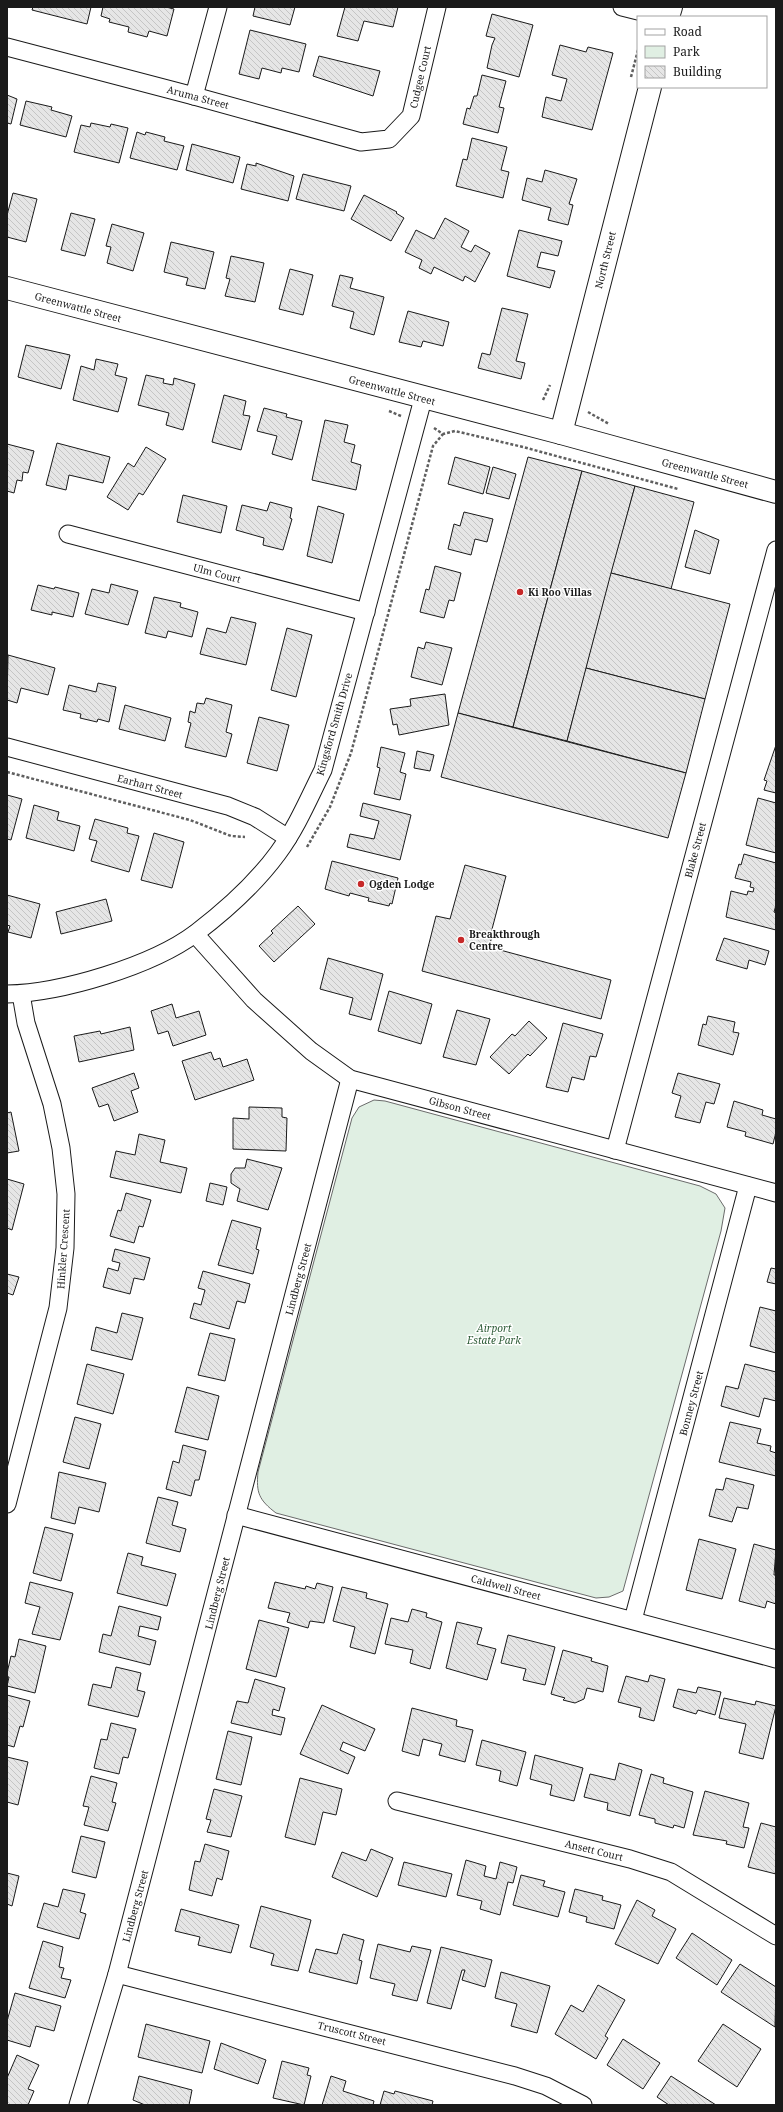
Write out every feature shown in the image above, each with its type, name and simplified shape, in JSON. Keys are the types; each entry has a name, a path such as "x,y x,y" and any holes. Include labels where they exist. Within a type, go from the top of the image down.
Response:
{"main road":[{"name":"North Street","path":"561,433 650,88"},
{"name":"Greenwattle Street","path":"7,288 561,433 776,492"}],"street":[{"path":"194,96 218,7"},
{"name":"Cudgee Court","path":"389,139 411,116 437,7"},
{"path":"622,7 658,16"},
{"name":"Aruma Street","path":"7,47 361,142 389,139"},
{"name":"Kingsford Smith Drive","path":"14,994 71,986 152,958 195,934 242,893 278,854 300,819 323,770 423,398"},
{"name":"Ulm Court","path":"68,534 366,612"},
{"name":"Blake Street","path":"615,1150 776,550"},
{"name":"Earhart Street","path":"7,747 228,806 254,817 288,838"},
{"name":"Gibson Street","path":"195,934 254,1000 311,1051 350,1079 776,1193"},
{"name":"Hinkler Crescent","path":"7,1504 58,1308 65,1248 66,1194 61,1148 52,1104 26,1023 14,994"},
{"name":"Lindberg Street","path":"78,2105 117,1974 350,1079"},
{"name":"Bonney Street","path":"633,1620 748,1186"},
{"name":"Caldwell Street","path":"236,1515 776,1659"},
{"name":"Ansett Court","path":"397,1801 630,1859 671,1872 776,1936"},
{"name":"Truscott Street","path":"117,1974 515,2076 546,2086 583,2105"}],"path":[{"path":"391,412 438,430 443,434"},
{"path":"307,847 330,807 351,753 433,446 443,434 455,431 678,490"},
{"path":"7,772 190,820 231,836 245,837"}],"green space":[{"name":"Airport Estate Park","path":"374,1100 385,1101 700,1186 716,1194 725,1208 721,1231 623,1591 609,1597 596,1598 276,1513 262,1500 258,1491 258,1472 352,1118 359,1107"}],"building":[{"path":"33,7 91,7 87,24 32,10"},
{"path":"103,7 166,7 174,9 167,36 149,31 147,37 128,32 129,27 109,22 110,19 101,16"},
{"path":"255,7 295,7 290,25 253,16"},
{"path":"345,7 398,7 393,27 364,21 358,41 337,36"},
{"path":"492,14 533,25 519,77 487,68 495,38 486,36"},
{"path":"250,30 306,44 299,72 282,68 281,73 262,68 259,79 239,74"},
{"path":"560,45 586,52 588,47 613,53 592,130 542,117 546,97 561,101 567,79 552,75"},
{"path":"319,56 380,71 373,96 313,76"},
{"path":"482,75 506,81 499,107 504,108 498,133 463,124 467,108 470,109 474,96 477,96"},
{"path":"7,95 17,99 11,124 7,123"},
{"path":"26,101 52,107 51,110 72,116 66,137 20,125"},
{"path":"91,123 110,127 111,124 128,128 119,163 74,152 81,125 90,127"},
{"path":"137,132 145,135 146,132 165,137 164,141 184,146 177,170 130,158"},
{"path":"472,138 507,147 501,170 509,172 503,198 456,186 463,159 467,160"},
{"path":"192,144 240,157 233,183 186,170"},
{"path":"256,163 294,176 288,201 241,189 247,164 256,166"},
{"path":"545,170 577,179 569,204 573,205 568,225 548,220 551,208 522,200 527,178 542,182"},
{"path":"303,174 351,186 344,211 296,199"},
{"path":"13,193 37,199 26,242 7,237 7,215"},
{"path":"364,195 397,212 396,213 404,218 391,241 351,219"},
{"path":"71,213 95,219 85,256 61,250"},
{"path":"445,218 469,231 461,247 471,252 475,245 490,253 475,282 465,276 463,281 434,267 431,274 419,268 422,260 405,252 416,230 434,239"},
{"path":"112,224 144,233 133,271 107,263 111,247 106,246"},
{"path":"519,230 562,241 558,256 541,252 537,267 555,271 550,288 507,276"},
{"path":"171,242 214,252 205,289 186,285 188,278 164,272"},
{"path":"231,256 264,263 255,302 225,296 230,279 226,278"},
{"path":"290,269 313,275 303,315 279,309"},
{"path":"340,275 353,278 350,288 384,297 374,335 350,328 354,312 332,306"},
{"path":"502,308 528,314 516,361 525,363 521,379 478,368 482,353 490,355"},
{"path":"408,311 449,322 443,346 423,341 421,347 399,342"},
{"path":"26,345 70,355 61,389 18,377"},
{"path":"96,359 118,364 115,375 127,378 118,412 73,400 81,366 94,370"},
{"path":"146,375 164,379 163,383 173,385 174,378 195,384 183,430 166,425 169,413 138,405"},
{"path":"224,395 246,401 243,415 250,416 241,450 212,442"},
{"path":"264,408 287,414 286,417 302,421 292,460 272,454 277,436 257,431"},
{"path":"325,420 348,425 344,442 355,445 351,462 361,465 356,490 312,480"},
{"path":"57,443 110,457 103,483 69,475 66,490 46,485"},
{"path":"7,444 34,451 28,473 23,472 22,481 17,480 14,493 7,491"},
{"path":"146,447 166,459 143,495 139,493 128,510 107,497 128,463 134,467"},
{"path":"455,457 490,467 483,494 448,484"},
{"name":"Ki Roo Villas","path":"528,457 582,471 513,727 458,713"},
{"path":"493,467 516,474 509,499 486,493"},
{"path":"582,471 635,486 567,741 513,727"},
{"path":"635,486 694,502 671,589 611,573"},
{"path":"183,495 227,506 221,533 177,522"},
{"path":"270,502 292,508 290,518 292,519 283,550 263,545 264,538 236,530 242,505 267,511"},
{"path":"318,506 344,514 332,563 307,556"},
{"path":"464,512 493,519 487,542 475,539 471,555 448,549 454,524 460,526"},
{"path":"695,530 719,540 710,574 685,567"},
{"path":"435,566 461,573 454,601 449,600 444,618 420,612 426,589 429,590"},
{"path":"611,573 730,604 705,699 586,668"},
{"path":"111,584 138,591 128,625 85,614 92,589 109,593"},
{"path":"38,585 54,589 55,587 79,593 73,617 52,612 52,615 31,610"},
{"path":"154,597 181,603 180,607 198,612 192,637 168,631 166,638 145,633"},
{"path":"231,617 256,623 246,665 200,654 207,628 226,633"},
{"path":"287,628 312,635 296,697 271,690"},
{"path":"426,642 452,648 442,685 411,677 418,647 424,649"},
{"path":"8,655 55,668 48,695 21,688 17,703 7,700"},
{"path":"586,668 705,699 686,773 567,741"},
{"path":"98,683 116,687 109,722 98,719 97,722 80,718 81,714 63,710 69,685 96,692"},
{"path":"445,694 449,725 399,735 397,724 393,725 390,709 411,706 410,699"},
{"path":"206,698 232,705 226,732 232,734 226,757 185,747 191,723 188,722 190,711 195,713 197,703 204,704"},
{"path":"125,705 171,718 165,741 119,729"},
{"path":"458,713 686,773 668,838 441,777"},
{"path":"259,717 289,725 277,771 247,763"},
{"path":"776,745 776,793 764,790 767,781 764,780"},
{"path":"381,747 405,753 400,772 406,774 400,800 374,794 380,768 377,767"},
{"path":"417,751 434,755 430,771 414,768"},
{"path":"7,795 22,799 11,840 7,839"},
{"path":"758,798 776,803 776,853 746,845"},
{"path":"363,803 411,815 400,860 347,847 350,834 374,839 379,821 360,816"},
{"path":"34,805 59,812 57,820 80,826 74,851 26,838"},
{"path":"95,819 128,828 127,833 139,836 129,872 91,861 97,841 89,839"},
{"path":"154,833 184,842 172,888 141,880"},
{"path":"744,854 776,863 776,905 774,912 776,913 776,930 726,917 731,891 747,895 748,891 753,892 754,888 750,887 751,882 735,878"},
{"name":"Ogden Lodge","path":"332,861 398,878 392,904 390,903 389,906 368,901 369,898 350,893 349,896 325,889"},
{"name":"Breakthrough Centre","path":"465,865 506,876 491,933 493,933 489,947 611,980 601,1019 422,971 436,916 450,919"},
{"path":"7,895 40,904 31,938 8,932 10,926 7,925"},
{"path":"106,899 112,921 61,934 56,912"},
{"path":"298,906 315,924 274,962 259,946 273,933 271,931"},
{"path":"724,938 769,951 765,965 749,960 747,969 716,960"},
{"path":"328,958 383,974 371,1020 349,1014 353,998 320,989"},
{"path":"389,991 432,1004 421,1044 378,1031"},
{"path":"172,1004 176,1018 199,1011 206,1035 173,1046 168,1031 158,1034 151,1011"},
{"path":"457,1010 490,1019 476,1065 443,1057"},
{"path":"708,1016 735,1022 733,1032 739,1033 733,1055 698,1045 703,1024 706,1025"},
{"path":"529,1021 547,1038 530,1056 528,1054 509,1074 490,1057 512,1034 515,1036"},
{"path":"563,1023 603,1034 596,1057 590,1056 584,1080 572,1077 568,1092 546,1087"},
{"path":"130,1027 134,1050 79,1062 74,1036 100,1031 101,1034"},
{"path":"211,1052 214,1060 220,1058 223,1067 247,1059 254,1080 195,1100 182,1061"},
{"path":"134,1073 139,1088 131,1091 138,1112 114,1121 108,1104 99,1107 92,1088"},
{"path":"678,1073 720,1084 714,1104 706,1102 700,1123 675,1117 681,1096 672,1093"},
{"path":"734,1101 763,1110 762,1115 776,1119 776,1132 773,1144 745,1136 746,1132 727,1127"},
{"path":"249,1107 282,1108 282,1117 287,1118 286,1151 233,1149 233,1118 249,1119"},
{"path":"11,1112 19,1151 7,1153 7,1113"},
{"path":"139,1134 165,1140 160,1162 187,1168 181,1193 110,1177 116,1151 135,1155"},
{"path":"247,1159 282,1168 268,1210 237,1201 240,1189 231,1183 231,1174 235,1168 245,1168"},
{"path":"7,1179 24,1184 12,1230 7,1228"},
{"path":"210,1183 227,1187 223,1205 206,1201"},
{"path":"126,1193 151,1200 143,1227 139,1226 134,1243 110,1236 118,1210 121,1211"},
{"path":"232,1220 261,1228 256,1249 259,1250 253,1274 218,1265"},
{"path":"115,1249 150,1258 144,1280 134,1278 130,1294 103,1287 108,1268 118,1271 120,1263 112,1261"},
{"path":"771,1268 776,1269 776,1284 767,1282"},
{"path":"203,1271 250,1284 245,1303 237,1301 229,1329 190,1318 194,1303 201,1305 205,1290 198,1288"},
{"path":"7,1274 19,1277 13,1295 7,1293"},
{"path":"760,1307 776,1311 776,1353 750,1346"},
{"path":"122,1313 143,1318 132,1360 91,1350 96,1327 117,1333"},
{"path":"210,1333 235,1339 225,1381 198,1375"},
{"path":"87,1364 124,1374 113,1414 77,1404"},
{"path":"745,1364 776,1372 776,1401 764,1398 759,1417 721,1406 726,1386 738,1389"},
{"path":"187,1387 219,1396 208,1440 175,1432"},
{"path":"75,1417 101,1424 89,1469 63,1462"},
{"path":"730,1422 761,1429 757,1443 771,1446 770,1451 776,1453 776,1476 719,1462"},
{"path":"183,1445 206,1451 199,1480 195,1480 191,1496 166,1489 173,1461 179,1463"},
{"path":"59,1472 106,1483 99,1512 79,1507 75,1524 51,1518"},
{"path":"726,1478 754,1485 748,1509 737,1507 732,1522 709,1516 716,1489 723,1490"},
{"path":"158,1497 178,1502 172,1525 186,1529 180,1552 146,1543"},
{"path":"45,1527 73,1534 61,1581 33,1573"},
{"path":"699,1539 736,1549 722,1599 686,1590"},
{"path":"754,1544 776,1550 774,1575 776,1575 776,1604 767,1601 765,1608 739,1601"},
{"path":"128,1553 143,1557 141,1565 176,1574 167,1606 117,1593"},
{"path":"30,1582 73,1593 60,1640 32,1634 40,1607 25,1603"},
{"path":"275,1582 305,1589 306,1586 315,1589 317,1583 333,1587 324,1623 310,1621 308,1628 287,1622 290,1613 268,1608"},
{"path":"342,1587 367,1593 366,1598 388,1604 375,1654 350,1647 355,1627 333,1621"},
{"path":"119,1606 161,1617 158,1630 140,1626 138,1636 156,1641 150,1665 99,1652 103,1634 111,1636"},
{"path":"412,1609 427,1613 426,1617 442,1622 430,1669 410,1663 413,1650 385,1644 391,1618 408,1622"},
{"path":"259,1620 289,1628 276,1677 246,1669"},
{"path":"457,1622 482,1628 477,1644 496,1649 487,1680 446,1668"},
{"path":"508,1635 555,1647 545,1685 523,1680 526,1669 501,1663"},
{"path":"19,1639 46,1646 35,1693 7,1686 9,1677 7,1677 7,1673 11,1656 15,1657"},
{"path":"563,1650 592,1658 591,1661 608,1666 603,1692 587,1688 584,1699 575,1703 563,1700 565,1698 551,1694"},
{"path":"116,1667 141,1673 137,1690 145,1692 138,1717 88,1705 93,1684 111,1688"},
{"path":"650,1675 665,1679 654,1721 639,1717 641,1708 618,1702 626,1676 648,1682"},
{"path":"255,1679 285,1688 279,1711 273,1709 272,1715 285,1718 281,1735 231,1723 237,1701 248,1703"},
{"path":"698,1687 721,1692 715,1715 698,1710 696,1714 673,1707 678,1689 696,1693"},
{"path":"7,1695 30,1701 23,1727 20,1726 14,1747 7,1745"},
{"path":"724,1698 755,1705 756,1701 776,1706 763,1759 739,1753 746,1724 719,1718"},
{"path":"322,1705 375,1729 365,1751 343,1742 340,1750 355,1757 348,1774 300,1754"},
{"path":"412,1708 457,1720 456,1726 473,1730 465,1762 439,1755 442,1744 423,1739 419,1756 402,1751"},
{"path":"111,1723 136,1729 128,1758 123,1757 119,1774 94,1768 101,1739 107,1740"},
{"path":"228,1731 252,1737 241,1785 216,1779"},
{"path":"482,1740 526,1752 517,1786 499,1781 501,1771 476,1765"},
{"path":"535,1755 583,1768 574,1801 550,1795 552,1785 530,1779"},
{"path":"7,1757 28,1762 18,1805 7,1802"},
{"path":"619,1763 642,1770 630,1816 607,1810 608,1803 584,1797 590,1774 615,1780"},
{"path":"651,1774 664,1778 663,1783 693,1792 684,1828 674,1825 673,1828 655,1823 655,1819 639,1815"},
{"path":"91,1776 117,1783 112,1802 116,1803 108,1831 84,1825 89,1807 83,1806"},
{"path":"300,1778 342,1789 336,1815 323,1812 315,1845 285,1837"},
{"path":"214,1789 242,1796 231,1837 207,1832 211,1820 206,1819"},
{"path":"705,1791 749,1803 743,1827 749,1828 744,1848 726,1844 727,1841 693,1835"},
{"path":"761,1823 776,1827 776,1874 748,1867"},
{"path":"81,1836 105,1842 96,1878 72,1872"},
{"path":"205,1844 229,1851 222,1880 217,1878 212,1896 189,1890 195,1861 200,1862"},
{"path":"371,1849 393,1858 377,1897 332,1877 342,1852 366,1861"},
{"path":"466,1860 486,1866 484,1876 496,1879 500,1862 517,1867 513,1883 508,1882 500,1915 480,1909 482,1901 457,1895"},
{"path":"404,1862 452,1874 446,1897 398,1885"},
{"path":"7,1873 19,1876 12,1906 7,1904"},
{"path":"521,1875 545,1881 543,1886 565,1892 558,1917 513,1905"},
{"path":"63,1889 85,1894 80,1912 86,1914 79,1939 37,1927 44,1903 58,1907"},
{"path":"575,1889 603,1896 602,1900 621,1905 614,1929 586,1922 587,1917 569,1912"},
{"path":"637,1900 655,1910 652,1916 676,1929 658,1964 615,1944"},
{"path":"261,1906 311,1920 298,1971 271,1965 274,1954 250,1947"},
{"path":"181,1909 239,1925 231,1953 198,1945 200,1937 175,1931"},
{"path":"692,1933 732,1960 717,1985 676,1958"},
{"path":"343,1934 364,1940 359,1960 362,1961 357,1984 309,1972 316,1949 337,1954"},
{"path":"43,1941 63,1947 59,1967 64,1968 61,1978 71,1980 65,1998 29,1988"},
{"path":"378,1944 410,1952 412,1946 431,1950 417,2001 392,1995 395,1984 370,1978"},
{"path":"441,1947 492,1960 485,1987 462,1980 465,1970 462,1970 451,2009 427,2003"},
{"path":"740,1964 776,1987 775,2027 721,1992"},
{"path":"501,1972 550,1986 537,2033 511,2026 517,2004 495,1998"},
{"path":"598,1985 625,2000 605,2036 608,2038 596,2059 555,2034 571,2005 583,2012"},
{"path":"15,1993 61,2006 54,2031 36,2026 30,2047 7,2040 7,2021"},
{"path":"146,2024 210,2041 202,2073 138,2057"},
{"path":"723,2024 761,2049 737,2087 698,2061"},
{"path":"623,2039 660,2063 643,2089 607,2065"},
{"path":"221,2043 266,2060 258,2084 214,2069"},
{"path":"17,2055 39,2065 28,2089 34,2091 28,2105 7,2105 7,2078"},
{"path":"282,2061 309,2068 307,2075 311,2076 304,2105 273,2098"},
{"path":"139,2076 192,2090 189,2105 145,2105 133,2100"},
{"path":"331,2076 346,2081 343,2091 374,2101 373,2105 322,2105"},
{"path":"671,2076 716,2105 669,2105 657,2097"},
{"path":"384,2091 394,2094 395,2091 433,2101 432,2105 380,2105"}],"place":[{"name":"Ki Roo Villas","path":"520,592"},
{"name":"Ogden Lodge","path":"361,884"},
{"name":"Breakthrough Centre","path":"461,940"}]}
